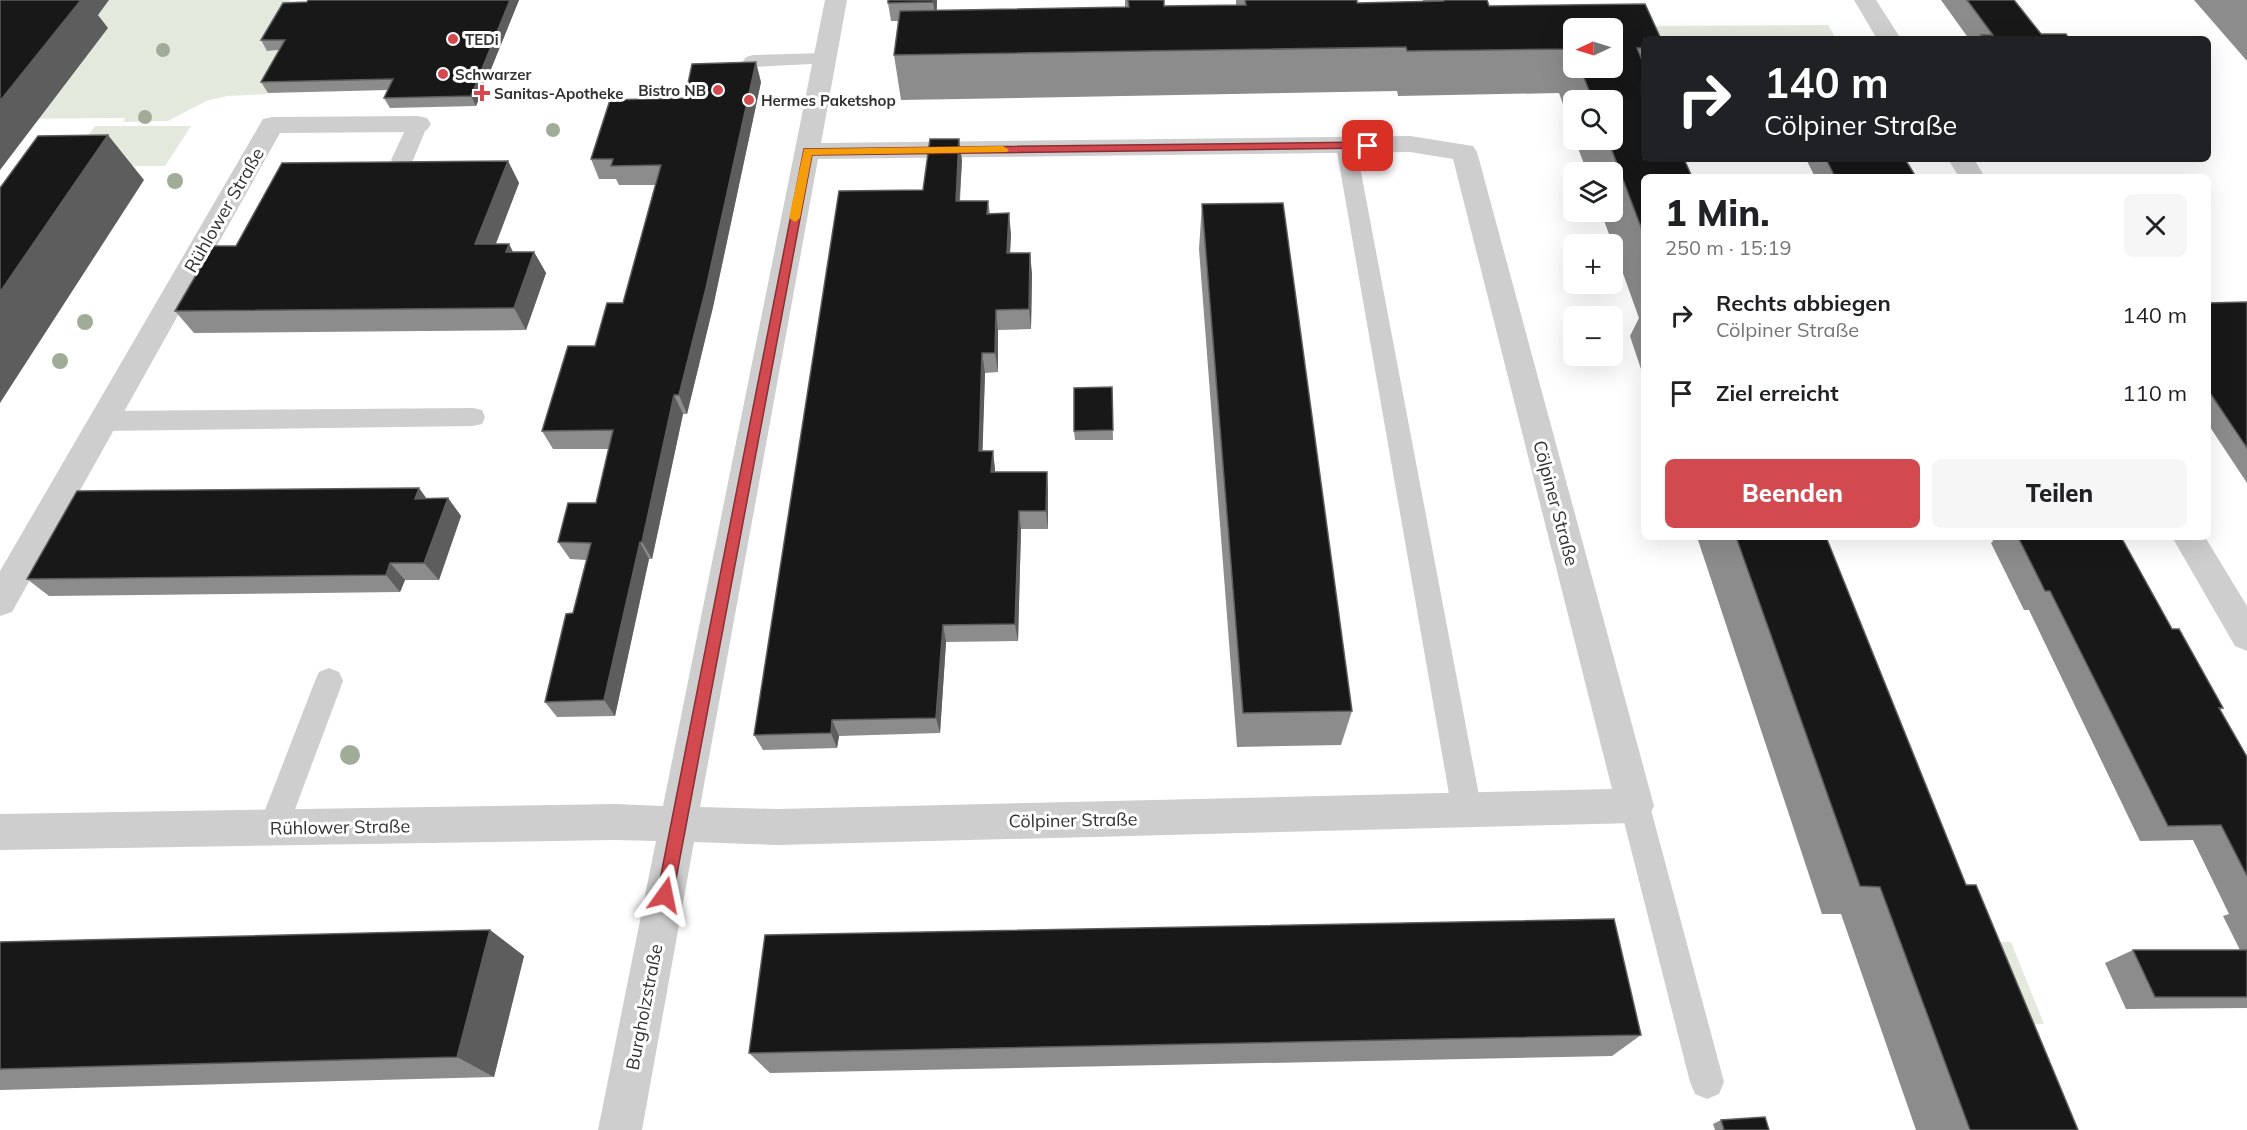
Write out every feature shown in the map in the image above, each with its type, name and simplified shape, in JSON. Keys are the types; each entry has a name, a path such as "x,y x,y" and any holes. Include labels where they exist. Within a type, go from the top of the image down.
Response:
{"street":[{"name":"Burgholzstraße","path":"620,1130 836,0"},
{"path":"1865,0 1887,36"},
{"name":"Rühlower Straße","path":"0,602 272,125 418,124"},
{"name":"Cölpiner Straße","path":"680,825 778,827 1635,806 1464,152 1410,144 807,152"},
{"path":"2190,540 2247,636"},
{"name":"Rühlower Straße","path":"0,832 615,822 680,825"}],"lane":[{"path":"753,61 824,59"},
{"path":"402,160 418,124"},
{"path":"1347,146 1467,810"},
{"path":"103,421 473,417"},
{"path":"273,828 329,681"},
{"path":"1635,806 1707,1082"}],"shaded area":[{"path":"0,0 290,0 268,51 292,50 267,94 227,96 206,101 168,121 123,122 125,118 0,119"},
{"path":"1828,25 1834,36 1641,36 1632,26"},
{"path":"95,126 191,126 165,166 67,166"},
{"path":"1974,942 2011,942 2044,1024 2005,1025"}],"building":[{"path":"0,0 81,0 0,101"},
{"path":"308,0 510,0 471,96 384,98 393,79 261,82 285,40 261,40 283,3 307,2"},
{"path":"888,0 933,0 933,2 888,3"},
{"path":"1128,0 1164,0 1164,6 1246,5 1245,0 1357,0 1357,3 1487,0 1489,6 1645,4 1660,36 1641,36 1641,48 1637,48 1641,58 1641,162 1685,162 1691,174 1641,174 1641,227 1623,180 1623,162 1616,162 1612,150 1623,150 1623,90 1589,90 1584,78 1623,78 1623,18 1563,18 1563,49 1407,51 1406,47 894,55 900,11 1129,7"},
{"path":"1967,0 2014,0 2041,34 2066,34 2067,36 1981,35 1993,35"},
{"path":"756,62 706,288 679,395 674,395 604,700 545,702 566,614 573,613 591,543 558,542 568,503 596,503 613,430 542,431 568,346 595,346 607,303 623,303 661,165 611,166 613,159 591,159 610,100 685,98 692,64"},
{"path":"108,135 0,292 0,188 38,136"},
{"path":"930,139 959,139 956,201 988,201 987,214 1009,213 1007,253 1030,253 1029,309 996,310 995,353 982,353 979,451 993,451 991,472 1047,472 1046,511 1019,511 1015,624 943,625 936,718 832,720 831,733 754,735 839,191 923,190"},
{"path":"508,161 475,244 509,244 506,252 534,252 514,308 175,311 213,246 236,246 282,163"},
{"path":"1828,162 1907,162 1914,174 1834,174"},
{"path":"1283,203 1352,711 1243,713 1202,204"},
{"path":"2247,302 2247,448 2211,394 2211,303"},
{"path":"1112,387 1113,430 1074,431 1074,388"},
{"path":"419,488 415,499 448,498 424,563 390,563 386,575 27,579 77,491"},
{"path":"1737,540 1827,540 1966,885 1976,885 2078,1130 1970,1130 1880,887 1860,886"},
{"path":"2020,540 2123,540 2172,629 2179,629 2247,757 2247,876 2221,825 2168,826 2050,591 2045,591"},
{"path":"1614,919 1641,1035 749,1053 765,935"},
{"path":"490,930 457,1057 0,1069 0,942"},
{"path":"2133,950 2247,950 2247,997 2155,997"},
{"path":"1765,1117 1769,1130 1724,1130 1721,1120"}],"slow traffic":[{"path":"795,218 807,152 1003,150"}],"place":[{"name":"TEDi","path":"453,39"},
{"name":"Schwarzer","path":"443,74"},
{"name":"Bistro NB","path":"718,90"},
{"name":"Sanitas-Apotheke","path":"482,93"},
{"name":"Hermes Paketshop","path":"749,100"}],"route":[{"path":"665,895 807,152 1368,146"}]}
